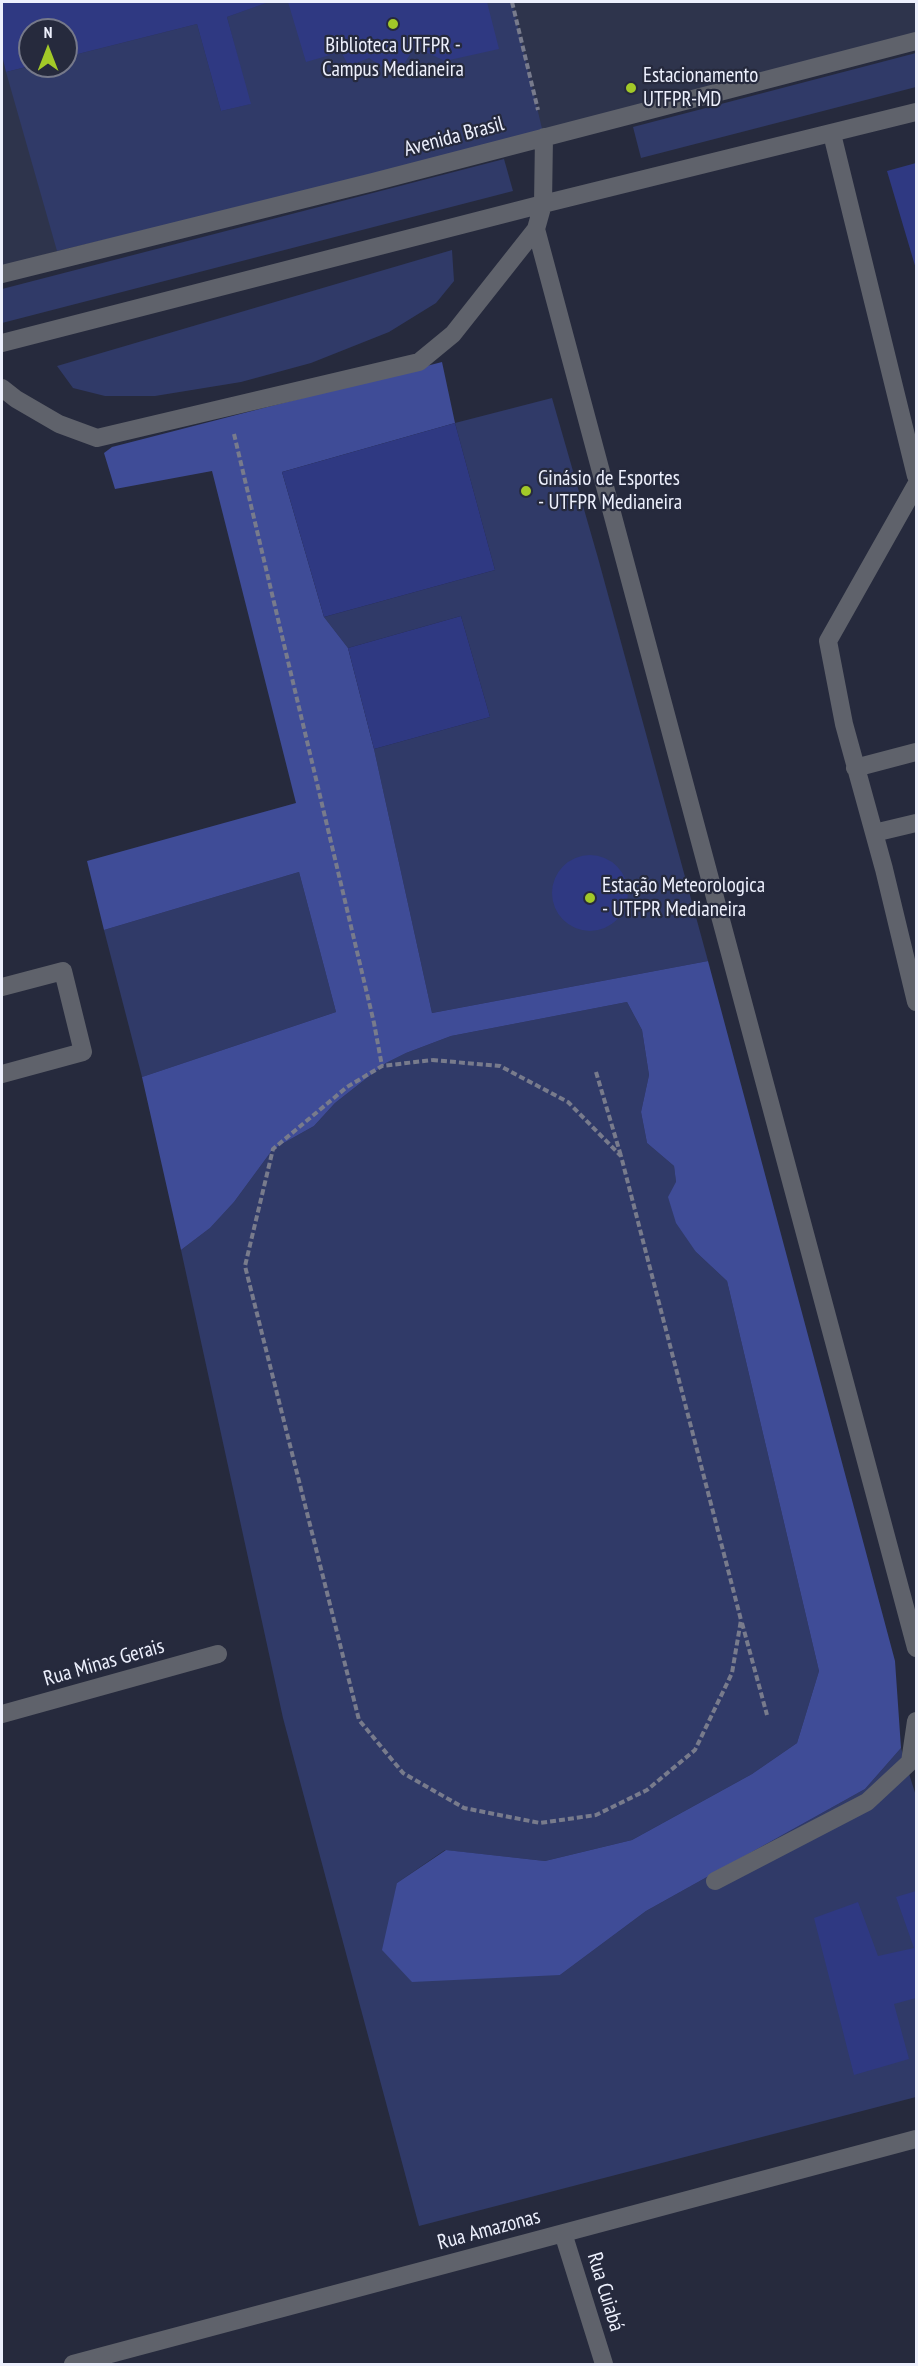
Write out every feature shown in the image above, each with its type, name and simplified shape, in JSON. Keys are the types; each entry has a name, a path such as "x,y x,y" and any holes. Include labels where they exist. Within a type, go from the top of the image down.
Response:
{"street":[{"name":"Avenida Brasil","path":"2,274 916,41"},
{"path":"2,344 543,204 916,112"},
{"path":"832,134 916,476"},
{"path":"2,388 16,399 59,424 97,438 418,362 453,334 536,229 543,204 544,137"},
{"path":"536,229 916,1648"},
{"path":"916,485 828,641 844,724 916,1002"},
{"path":"855,768 916,752"},
{"path":"874,833 916,823"},
{"path":"2,987 63,971 83,1052 2,1074"},
{"name":"Rua Minas Gerais","path":"2,1714 218,1654"},
{"path":"715,1881 867,1802 910,1762 916,1721"},
{"name":"Rua Amazonas","path":"73,2364 916,2139"},
{"name":"Rua Cuiabá","path":"563,2233 604,2364"}],"path":[{"path":"512,2 544,137"},
{"path":"227,407 374,1023 382,1066"},
{"path":"621,1156 568,1102 500,1066 432,1060 382,1066 347,1087 273,1149 246,1266 358,1720 403,1773 464,1808 540,1823 596,1815 647,1790 695,1750 732,1673 741,1620"},
{"path":"596,1072 621,1156 767,1715"}],"shaded area":[{"path":"2,2 916,2 916,38 544,137 57,251 2,267"},
{"path":"268,2 512,2 544,137 57,251 6,72 18,69 18,78 78,78 78,54 197,24 221,111 250,104 227,17"},
{"path":"916,53 916,87 641,158 633,127"},
{"path":"504,159 513,191 2,323 2,289"},
{"path":"452,250 454,281 436,303 389,332 311,363 241,382 155,396 105,396 73,388 57,366"},
{"path":"442,362 455,423 282,472 324,617 348,648 374,749 432,1013 708,961 895,1661 901,1748 865,1789 646,1911 560,1975 412,1982 382,1950 397,1883 446,1850 545,1861 632,1840 752,1774 797,1743 819,1671 727,1281 696,1252 676,1223 668,1197 676,1182 674,1166 647,1143 641,1112 649,1075 642,1030 627,1002 451,1036 386,1063 335,1103 314,1126 273,1149 234,1202 210,1228 181,1250 142,1077 336,1012 299,872 104,930 87,861 296,803 212,471 115,489 104,453 112,447"},
{"path":"552,398 708,961 432,1013 374,749 490,717 461,616 348,648 324,617 495,570 455,423"},
{"path":"299,872 336,1012 142,1077 104,930"},
{"path":"627,1002 642,1030 649,1075 641,1112 647,1143 674,1166 676,1182 696,1252 727,1281 819,1671 797,1743 752,1774 632,1840 545,1861 445,1850 397,1883 560,1975 646,1911 865,1789 901,1748 916,1796 916,2097 419,2226 283,1718 181,1250 210,1228 234,1202 273,1149 314,1126 335,1103 386,1063 451,1036"}],"building":[{"path":"2,2 269,2 227,17 251,104 221,111 197,24 78,54 78,18 18,18 18,69 6,72 2,55"},
{"name":"Biblioteca UTFPR - Campus Medianeira","path":"288,2 487,2 499,49 445,61 415,47 396,76 369,58 349,66 341,52 306,62"},
{"path":"916,163 916,269 887,171"},
{"path":"455,423 495,570 324,617 282,472"},
{"path":"461,616 490,717 374,749 348,648"},
{"name":"Estação Meteorologica - UTFPR Medianeira","path":"590,855 604,858 617,866 625,879 628,893 625,907 617,920 604,928 590,931 576,928 563,920 555,907 552,893 555,879 563,866 576,858"},
{"path":"916,1891 916,1998 894,2004 909,2059 854,2075 814,1918 858,1902 878,1956 914,1948 896,1897"}],"place":[{"name":"Biblioteca UTFPR - Campus Medianeira","path":"393,24"},
{"name":"Estacionamento UTFPR-MD","path":"631,88"},
{"name":"Ginásio de Esportes - UTFPR Medianeira","path":"526,491"},
{"name":"Estação Meteorologica - UTFPR Medianeira","path":"590,898"}]}
